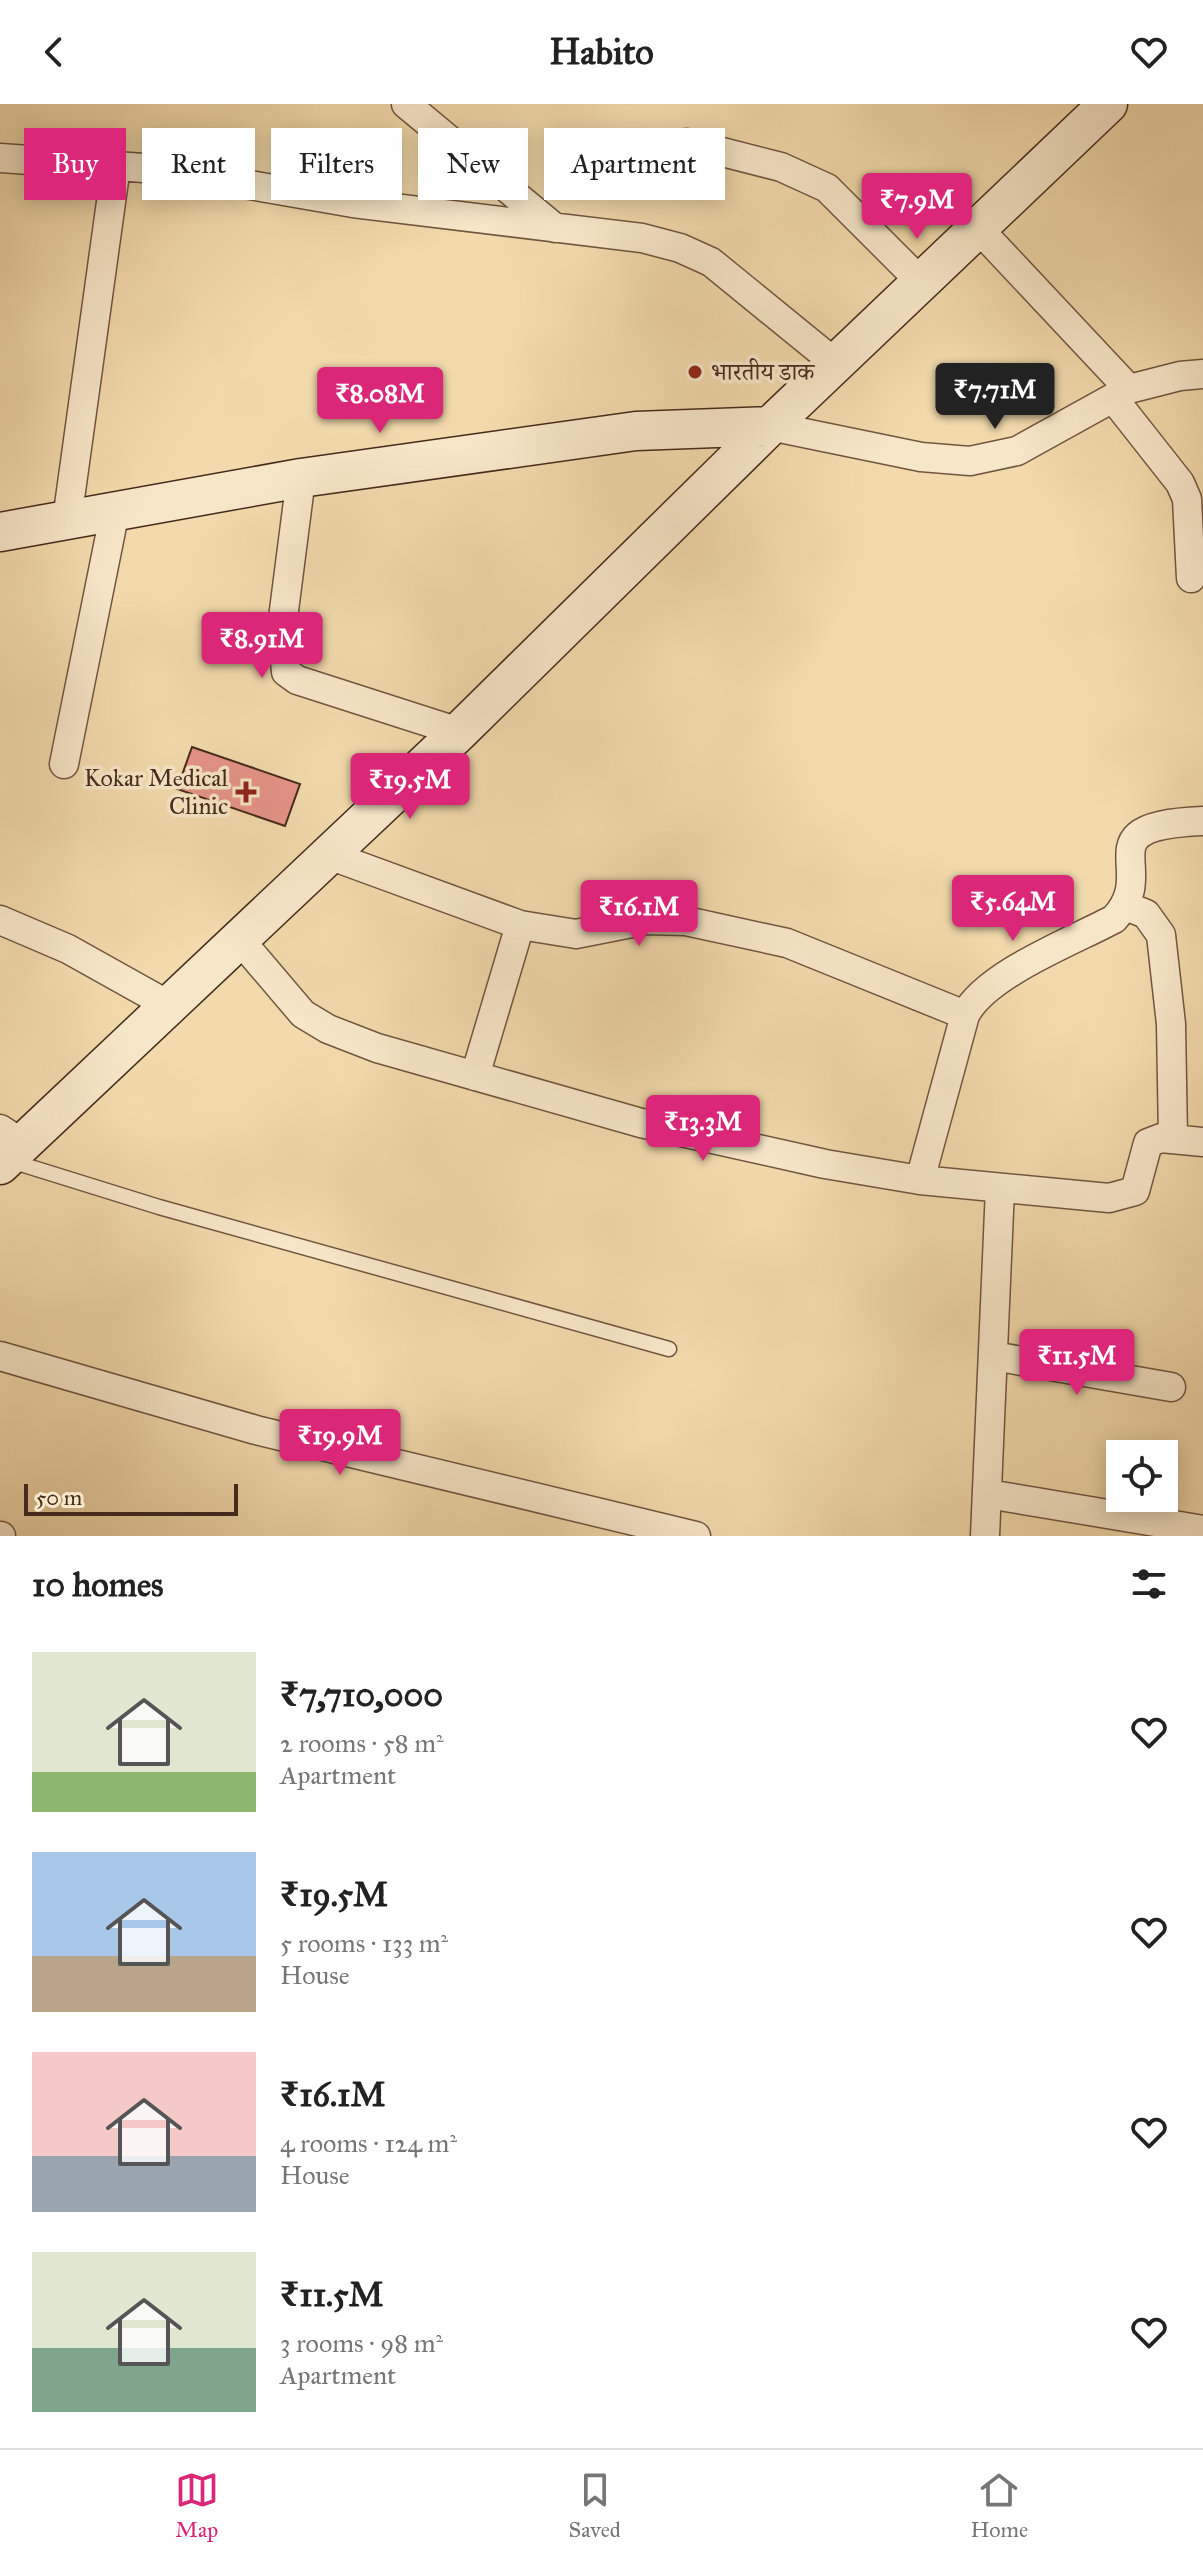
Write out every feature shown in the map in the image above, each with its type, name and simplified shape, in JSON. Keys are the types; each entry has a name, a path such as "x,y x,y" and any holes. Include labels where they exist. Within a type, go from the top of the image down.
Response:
{"main road":[{"path":"7,1149 240,940 459,732 920,281 1108,104"},
{"path":"0,532 301,478 636,431 770,426"}],"street":[{"path":"406,104 555,228"},
{"path":"725,153 781,167 827,188 920,281"},
{"path":"0,158 24,160"},
{"path":"126,167 158,169 353,203 642,238 680,248 711,262 835,363"},
{"path":"67,520 111,200"},
{"path":"977,227 1121,393 1180,483 1187,499 1191,578"},
{"path":"770,426 921,457 970,461 1017,451 1121,393 1180,376 1203,374"},
{"path":"301,478 282,626 286,672 297,680 459,732"},
{"path":"64,764 115,511"},
{"path":"920,1180 965,1015 973,1000 998,981 1114,919 1126,906 1130,892 1130,851 1136,834 1146,828 1203,821"},
{"path":"329,855 520,925 576,934 647,920 686,921 787,943 965,1015"},
{"path":"1126,906 1146,914 1161,935 1171,1024 1173,1139"},
{"path":"0,920 68,949 170,1006"},
{"path":"475,1076 520,925"},
{"path":"240,940 303,1014 328,1029 377,1048 641,1123 825,1164 920,1180 1124,1196 1135,1191 1148,1143 1173,1139 1203,1142"},
{"path":"985,1536 1000,1188"},
{"path":"0,1356 256,1430 696,1536"},
{"path":"993,1356 1171,1387"},
{"path":"988,1494 1203,1530"}],"lane":[{"path":"7,1149 159,1207 669,1349"}],"building":[{"path":"192,747 300,784 285,826 177,789"}],"place":[{"name":"भारतीय डाक","path":"695,372"},
{"name":"Kokar Medical Clinic","path":"246,792"}]}
